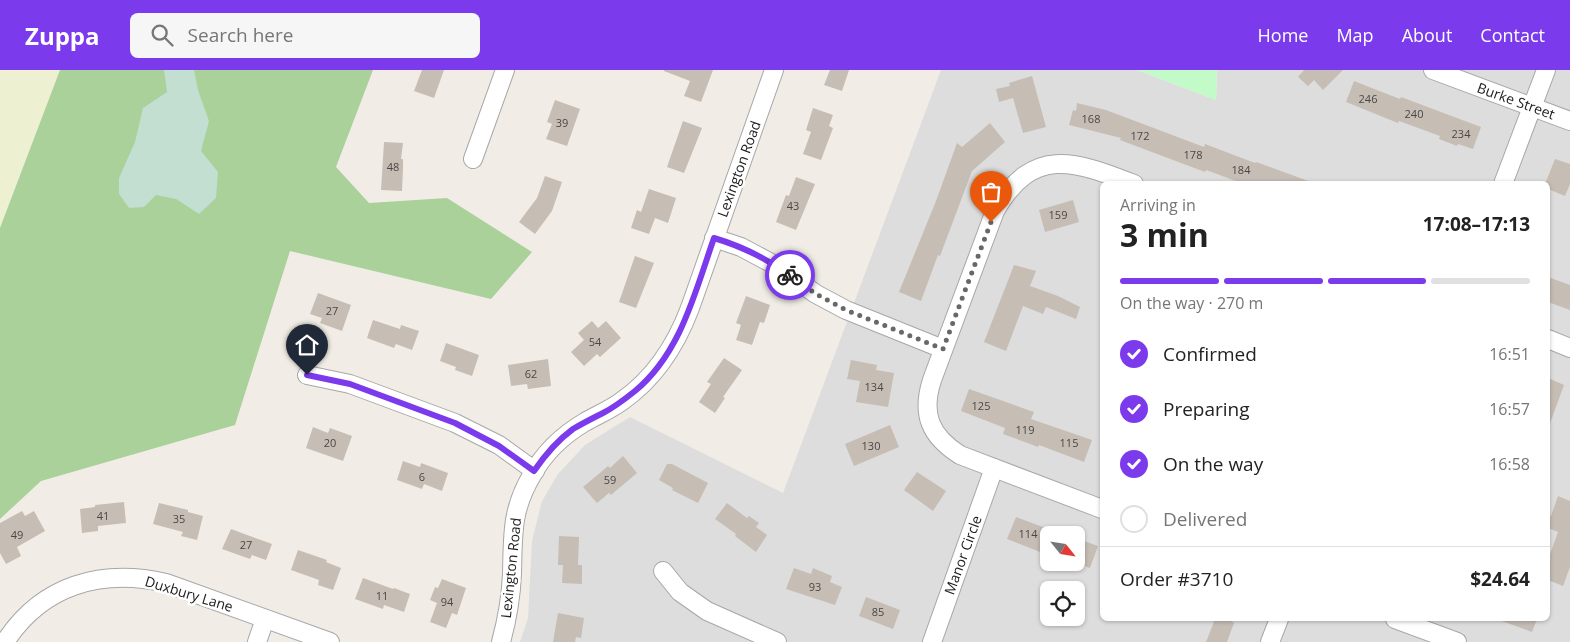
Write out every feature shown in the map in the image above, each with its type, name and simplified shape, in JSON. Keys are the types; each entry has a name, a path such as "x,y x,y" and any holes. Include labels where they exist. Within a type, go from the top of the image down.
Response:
{"street":[{"path":"473,159 505,70"},
{"name":"Lexington Road","path":"502,642 510,598 512,535 524,490 534,471 561,439 587,421 621,402 636,390 663,361 683,326 774,70"},
{"name":"Burke Street","path":"1433,70 1570,121"},
{"path":"1505,181 1546,70"},
{"path":"1100,508 951,450 931,427 928,418 927,398 943,349 996,210 1009,190 1020,178 1033,169 1061,164 1085,166 1126,181"},
{"path":"714,238 741,247 773,264 816,294 846,310 943,349"},
{"path":"1550,340 1570,348"},
{"path":"307,375 350,384 455,423 499,446 534,471"},
{"name":"Manor Circle","path":"932,642 994,468"},
{"path":"663,571 680,592 707,611 775,642"},
{"name":"Duxbury Lane","path":"5,642 31,612 58,592 86,582 116,577 133,577 166,583 330,642"},
{"path":"257,642 265,619"},
{"path":"1270,642 1278,621"},
{"path":"1400,621 1457,642"}],"shaded area":[{"path":"941,70 1137,70 1216,100 1217,70 1570,70 1570,642 520,642 528,618 532,541 542,501 558,474 585,445 630,417 783,493"}],"green space":[{"path":"0,70 60,70 0,228"},
{"path":"60,70 373,70 336,167 369,203 447,198 532,252 491,299 290,251 235,425 41,481 0,519 0,228"},
{"path":"164,70 194,70 198,90 209,121 201,151 218,172 216,198 199,214 176,199 156,195 144,207 129,208 119,194 119,178 135,142 143,108 167,92"},
{"path":"1137,70 1217,70 1216,100"}],"building":[{"path":"422,70 444,70 434,98 414,91"},
{"path":"664,70 713,70 701,102 684,96 690,81"},
{"path":"830,70 849,70 842,91 824,85"},
{"path":"1304,70 1343,70 1323,90 1314,80 1308,86 1298,77"},
{"path":"1032,76 1046,127 1023,133 1013,98 999,102 996,89 1010,86 1009,83"},
{"path":"1354,81 1481,127 1473,149 1458,144 1457,146 1439,139 1440,136 1399,121 1398,123 1346,102"},
{"path":"555,100 580,109 567,146 546,139 552,124 547,122"},
{"path":"1077,103 1106,110 1204,147 1205,144 1308,181 1236,181 1206,170 1205,172 1120,140 1121,138 1069,125 1073,110 1076,111"},
{"path":"813,108 833,115 829,126 833,128 821,160 803,154 811,132 806,130"},
{"path":"683,121 702,128 684,173 667,167"},
{"path":"990,123 1005,142 972,171 921,301 899,292 957,143 962,147"},
{"path":"384,142 403,143 401,159 403,159 402,191 381,190"},
{"path":"1555,159 1570,164 1570,184 1565,196 1550,190 1550,181 1546,181"},
{"path":"545,176 562,182 552,211 535,234 519,222 537,198"},
{"path":"796,177 815,184 796,230 776,222 786,195 789,196"},
{"path":"649,189 676,198 668,223 655,218 649,234 631,228 637,210 641,212"},
{"path":"1073,200 1079,222 1045,232 1039,210"},
{"path":"635,256 654,263 636,308 619,302"},
{"path":"1014,265 1036,271 1030,286 1058,296 1080,307 1076,319 1046,307 1043,314 1023,306 1006,351 984,342"},
{"path":"1550,278 1570,285 1570,310 1550,303"},
{"path":"318,293 351,305 342,331 320,323 322,318 310,314"},
{"path":"746,296 770,305 764,323 760,322 752,345 736,340 741,325 736,323"},
{"path":"373,320 400,329 401,325 419,331 412,350 396,344 394,348 367,338"},
{"path":"592,321 598,328 606,321 621,338 600,357 597,354 584,366 571,352 584,340 578,333"},
{"path":"446,343 479,355 472,376 455,370 456,367 440,361"},
{"path":"724,358 742,370 723,397 725,398 715,413 699,402 711,384 707,382"},
{"path":"548,359 551,386 528,389 527,384 511,386 508,365"},
{"path":"851,360 877,365 876,370 894,373 888,407 856,402 860,381 847,379"},
{"path":"1550,379 1564,385 1550,423"},
{"path":"969,389 1034,412 1031,419 1092,440 1084,462 1003,434 1005,428 961,411"},
{"path":"890,425 899,447 854,466 845,444"},
{"path":"313,427 328,433 330,428 352,436 343,461 306,448"},
{"path":"623,456 637,473 611,495 609,493 597,503 583,487 608,466 610,468"},
{"path":"403,461 420,467 421,463 448,473 442,491 424,484 422,489 397,480"},
{"path":"667,464 672,464 708,483 698,503 672,490 673,488 659,480"},
{"path":"917,472 946,491 933,511 904,490"},
{"path":"1558,496 1570,501 1570,567 1563,586 1550,581 1550,554 1558,532 1550,529 1551,516"},
{"path":"124,502 126,523 98,526 98,531 82,533 80,509 95,507 95,505"},
{"path":"159,503 188,510 188,512 203,516 197,540 181,536 183,532 153,524"},
{"path":"727,503 747,518 749,516 759,523 756,527 767,535 756,552 715,519"},
{"path":"22,511 25,516 34,511 45,531 17,547 21,556 6,564 0,553 0,523"},
{"path":"1016,517 1040,526 1040,552 1007,539"},
{"path":"231,529 272,544 266,560 252,555 250,559 222,549"},
{"path":"559,536 579,537 578,565 582,565 582,584 562,583 563,565 558,565"},
{"path":"1085,541 1098,546 1090,568 1085,566"},
{"path":"298,550 327,560 326,562 341,568 333,590 318,585 319,580 291,570"},
{"path":"794,568 811,574 813,568 832,576 830,582 842,587 835,605 786,589"},
{"path":"363,578 410,594 404,612 384,605 383,609 355,599"},
{"path":"442,579 466,588 457,615 452,613 446,628 430,622 437,603 430,600 435,587 438,588"},
{"path":"866,597 900,610 893,629 859,616"},
{"path":"558,613 584,618 581,638 576,637 575,642 553,642"},
{"path":"1214,621 1233,621 1234,623 1227,642 1206,642"},
{"path":"1502,621 1536,621 1532,632"}],"way so far":[{"path":"790,275 816,294 846,310 943,349 991,222"}],"route":[{"path":"307,375 350,384 455,423 478,433 520,459 534,471 561,439 574,429 621,402 636,390 663,361 683,326 714,238 741,247 790,275"}]}
